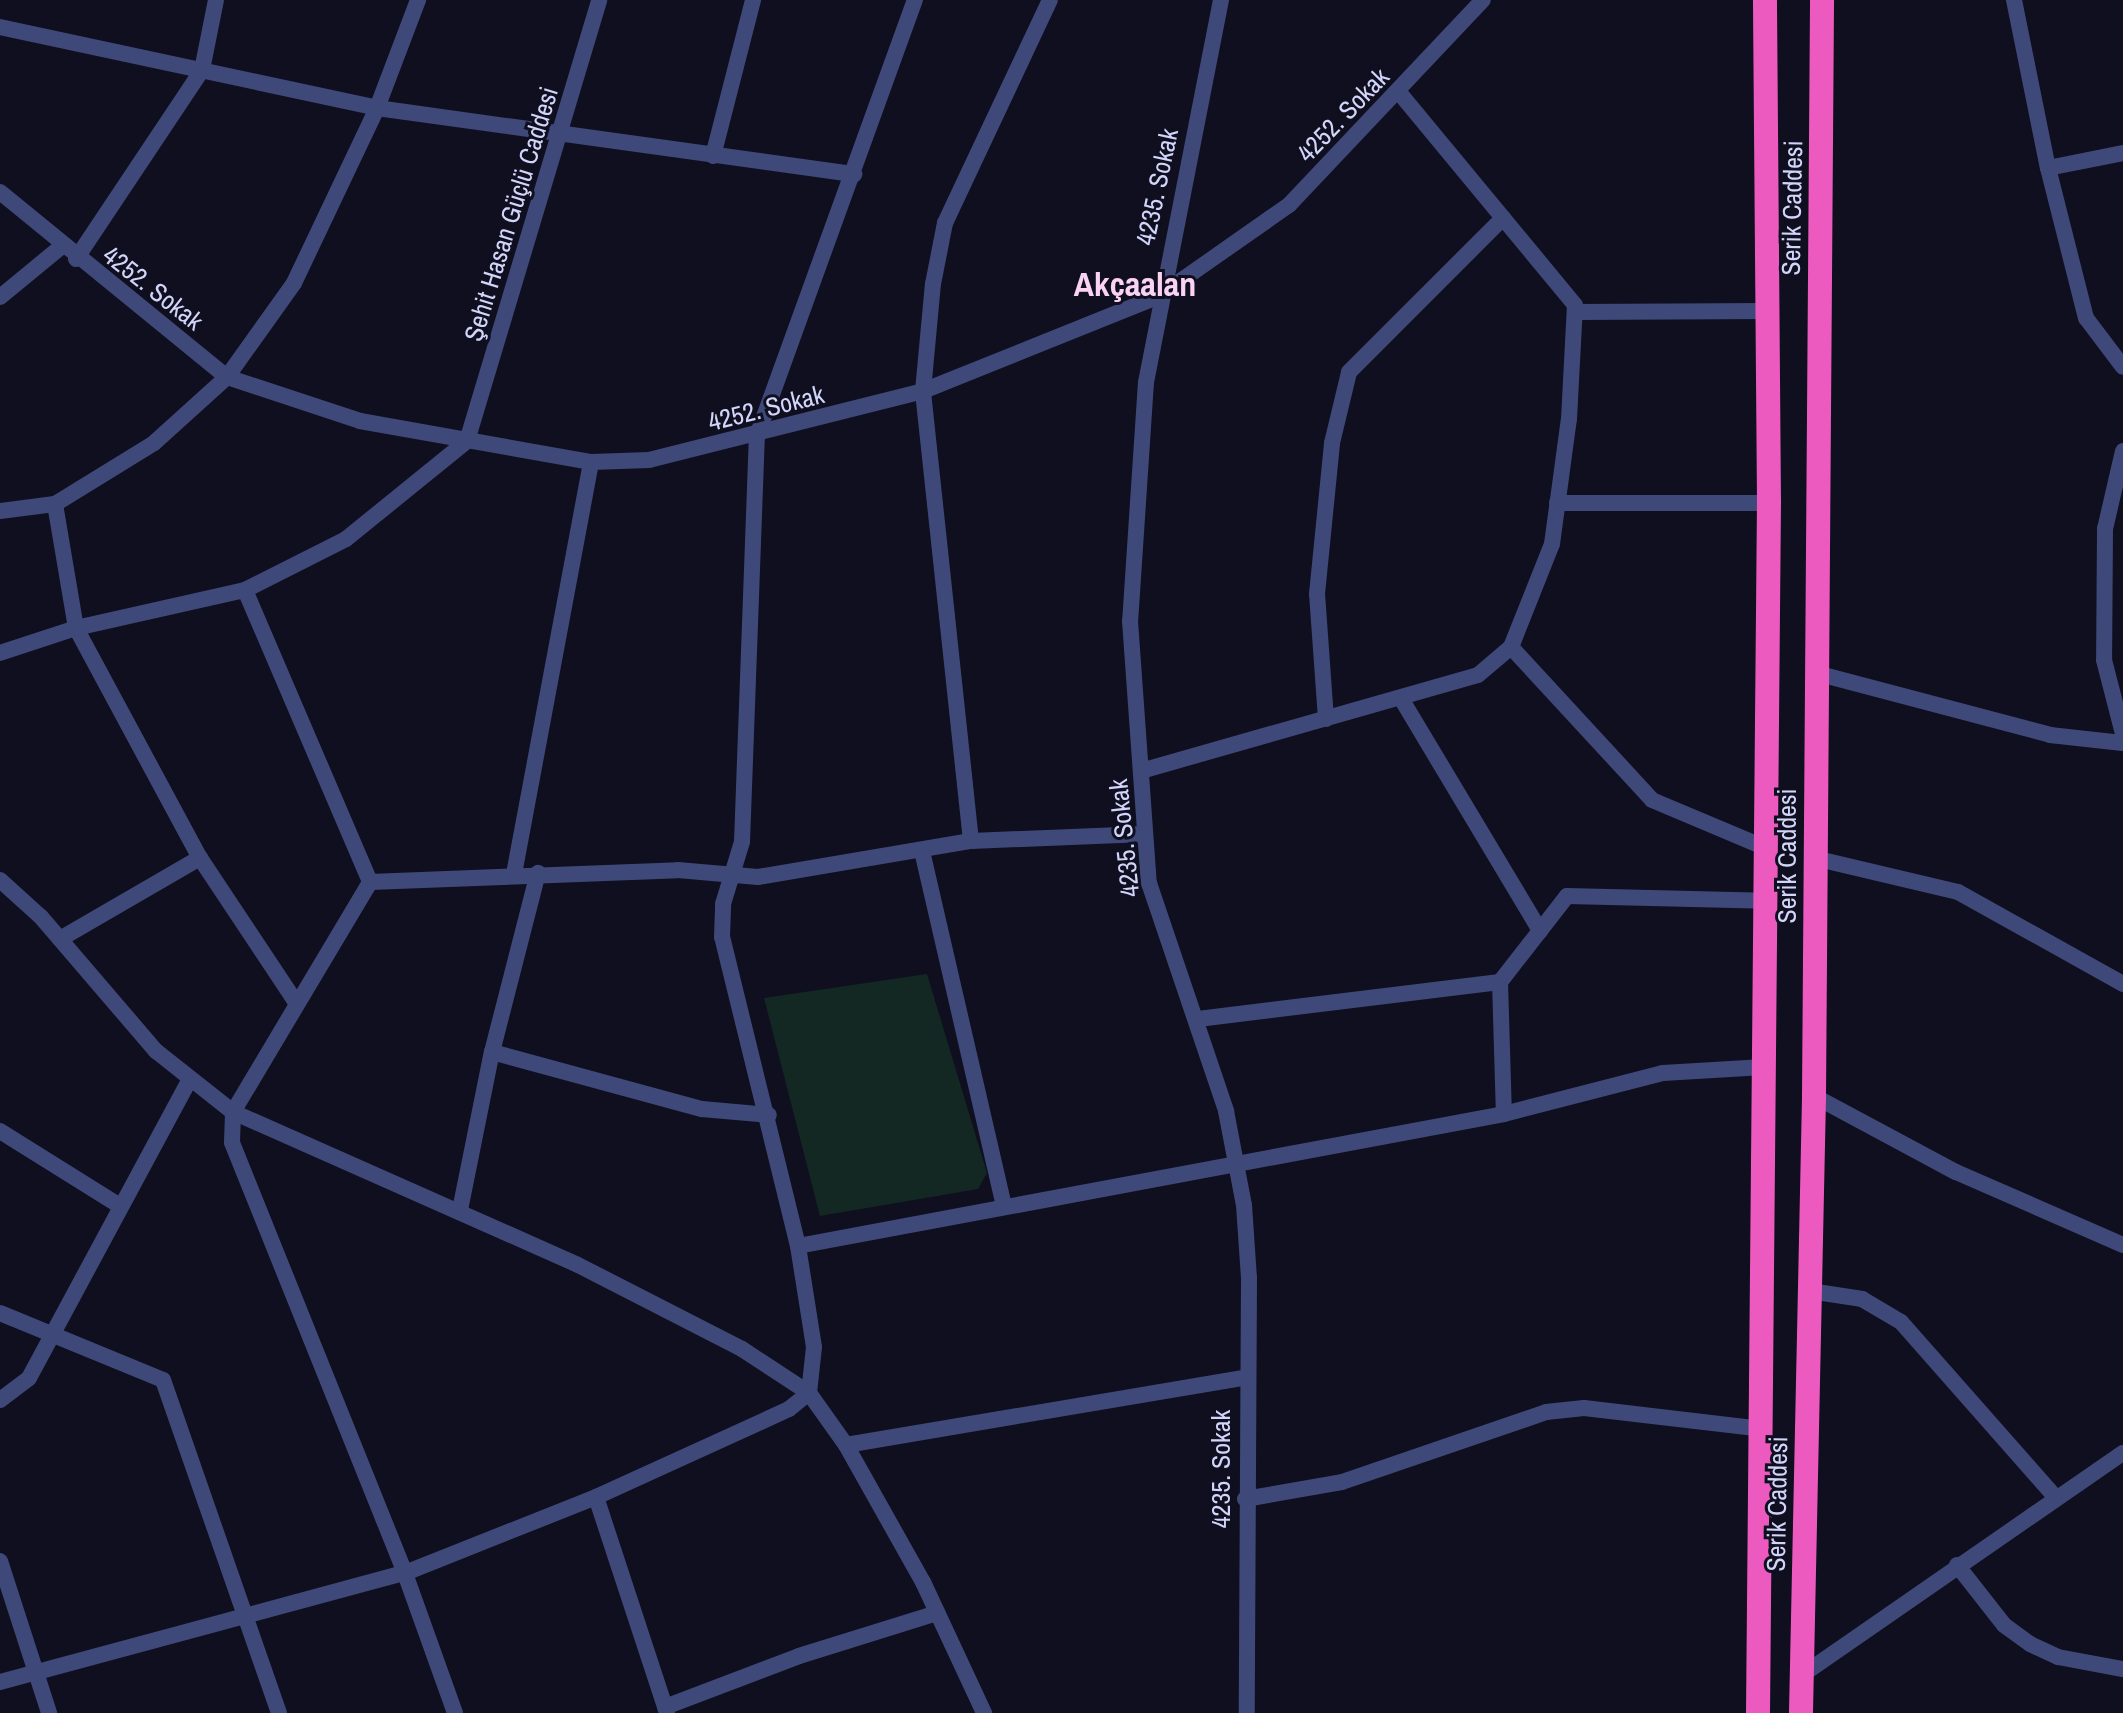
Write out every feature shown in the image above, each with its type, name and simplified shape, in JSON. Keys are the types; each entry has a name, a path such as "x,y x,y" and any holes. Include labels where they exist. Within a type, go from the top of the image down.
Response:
{"highway":[{"name":"Serik Caddesi","path":"1758,1713 1769,503 1765,0"},
{"name":"Serik Caddesi","path":"1801,1713 1814,1096 1822,0"}],"street":[{"path":"76,259 202,70 216,0"},
{"path":"0,511 55,504 154,443 227,377 294,283 377,108 418,0"},
{"name":"Şehit Hasan Güçlü Caddesi","path":"467,441 599,0"},
{"path":"713,156 753,0"},
{"path":"0,1682 246,1619 405,1573 596,1497 789,1409 809,1393 814,1347 798,1246 769,1115 722,937 723,904 742,842 757,436 915,0"},
{"path":"971,841 923,391 945,223 1050,0"},
{"name":"4235. Sokak","path":"1221,0 1159,296 1146,382 1131,565 1145,834 1158,916 1198,1019 1238,1166 1249,1278 1245,1499 1247,1713"},
{"name":"4252. Sokak","path":"0,192 76,259 227,377 335,414 467,441 591,462 649,460 757,436 923,391 1159,296 1289,205 1483,0"},
{"path":"2014,0 2048,168 2086,318 2123,367"},
{"path":"0,27 377,108 854,174"},
{"path":"1141,771 1402,700 1478,675 1511,647 1552,544 1569,419 1575,305 1399,92"},
{"path":"2048,168 2123,153"},
{"path":"1326,719 1317,594 1332,443 1349,372 1503,218"},
{"path":"0,297 62,246"},
{"path":"1575,312 1767,311"},
{"path":"0,653 76,628 245,590 346,539 467,441"},
{"path":"2123,451 2105,529 2104,660 2123,734"},
{"path":"514,874 591,462"},
{"path":"1557,503 1769,503"},
{"path":"55,504 76,628 200,858 297,1004"},
{"path":"245,590 370,882"},
{"path":"1511,647 1652,800 1766,848"},
{"path":"1816,673 2050,735 2123,743"},
{"path":"1402,700 1540,931"},
{"path":"370,882 538,873 678,870 733,875 788,875 971,841 1145,834"},
{"path":"922,851 1004,1207"},
{"path":"60,939 200,858"},
{"path":"1814,858 1958,892 2123,984"},
{"path":"460,1210 492,1052 538,873"},
{"path":"0,880 60,939 129,1023 189,1081 233,1112 460,1210 729,1342 809,1393 846,1445 937,1613 984,1713"},
{"path":"370,882 233,1112 232,1142 405,1573 455,1713"},
{"path":"1504,1114 1500,982 1567,896 1765,901"},
{"path":"1198,1019 1500,982"},
{"path":"492,1052 702,1109 769,1115"},
{"path":"798,1246 1504,1114 1663,1073 1764,1067"},
{"path":"0,1400 29,1378 189,1081"},
{"path":"1814,1096 1956,1172 2123,1245"},
{"path":"0,1131 120,1206"},
{"path":"1810,1291 1862,1299 1901,1322 2056,1498"},
{"path":"0,1313 50,1338 163,1380 279,1713"},
{"path":"846,1445 1246,1377"},
{"path":"1245,1499 1342,1482 1546,1412 1584,1408 1762,1429"},
{"path":"1802,1675 2123,1453"},
{"path":"596,1497 666,1710 799,1656 937,1613"},
{"path":"0,1561 49,1713"},
{"path":"1957,1565 2004,1625 2030,1644 2066,1659 2123,1669"}],"green space":[{"path":"927,974 987,1173 978,1189 820,1216 764,998"}],"district":[{"name":"Akçaalan","path":"1135,285"}]}
